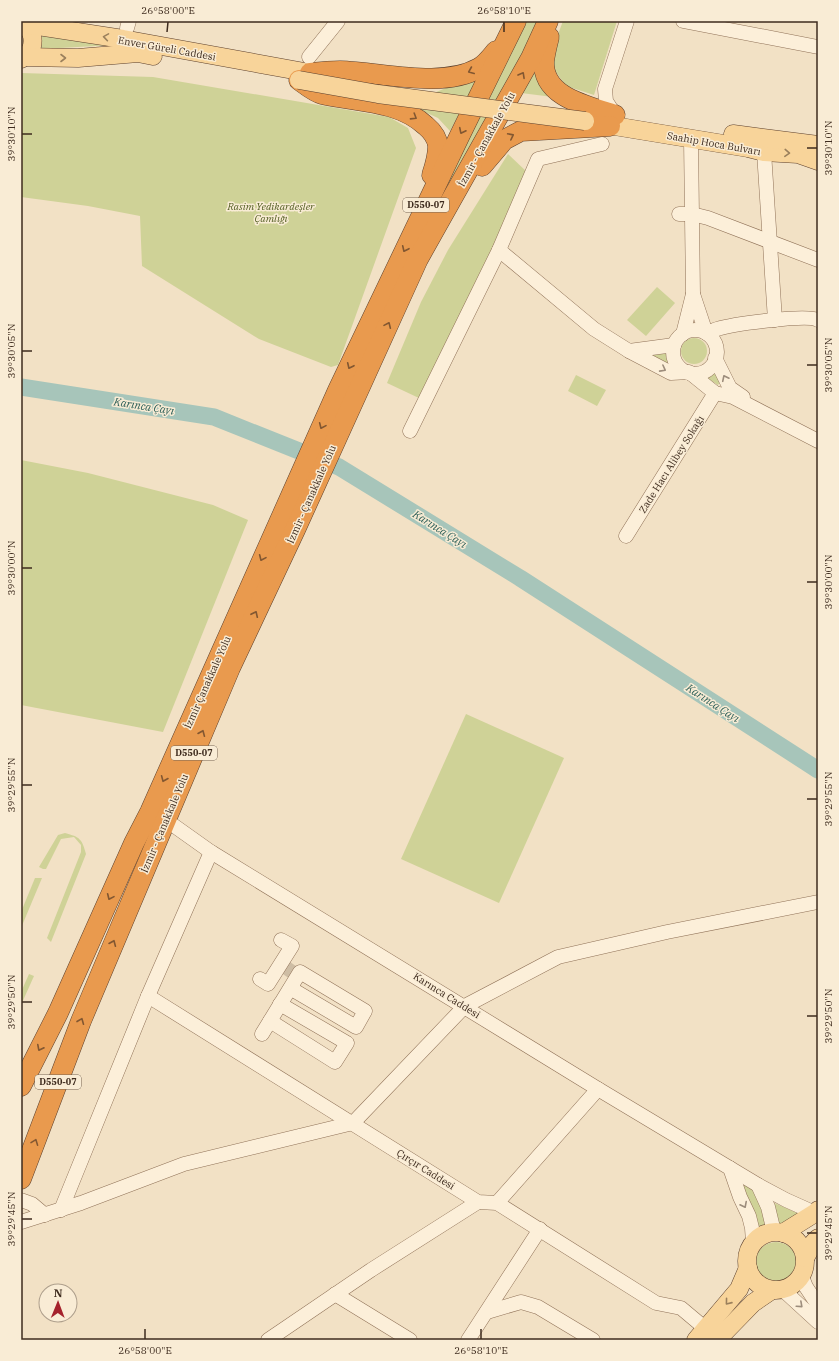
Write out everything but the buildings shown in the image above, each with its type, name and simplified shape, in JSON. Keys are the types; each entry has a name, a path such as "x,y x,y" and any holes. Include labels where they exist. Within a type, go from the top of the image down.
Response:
{"highway":[{"name":"İzmir - Çanakkale Yolu","path":"346,395 418,259 531,58 548,21"},
{"path":"554,21 544,60 545,73 553,87 567,98 612,120"},
{"path":"306,70 340,71 436,79 462,75 480,67 487,62 512,28"},
{"name":"İzmir - Çanakkale Yolu","path":"21,1179 97,982 230,668 287,526 346,395 418,221 512,28"},
{"path":"306,70 320,93 379,104 404,111 418,118 436,136 438,145 437,155 418,221"},
{"path":"448,206 496,148 504,140 521,131 612,120"},
{"name":"İzmir Çanakkale Yolu","path":"21,1086 58,1013 134,843 287,526"}],"main road":[{"name":"Enver Güreli Caddesi","path":"23,23 306,70"},
{"path":"23,23 32,35 33,41 29,53 23,58"},
{"name":"Enver Güreli Caddesi","path":"23,58 78,58 138,53 306,70"},
{"path":"306,70 378,94 612,120"},
{"name":"Saahip Hoca Bulvarı","path":"612,120 691,139 764,152 798,154 818,161"},
{"name":"Saahip Hoca Bulvarı","path":"612,120 818,145"},
{"path":"706,1336 739,1289 748,1268 748,1255 754,1242 765,1234 778,1232 816,1212"},
{"path":"778,1232 792,1237 799,1244 803,1266"},
{"path":"706,1336 753,1303 777,1289 791,1286 798,1279 814,1242 818,1238"},
{"path":"748,1268 755,1281 763,1287 777,1289"}],"street":[{"path":"306,70 338,21"},
{"path":"612,120 606,101 605,89 627,21"},
{"path":"683,21 728,26 818,47"},
{"path":"691,139 686,214 694,294 712,331 711,338 715,351 730,388 743,397 818,431"},
{"path":"410,431 499,250 538,159 602,144"},
{"path":"764,152 775,320"},
{"path":"686,214 708,218 818,260"},
{"path":"499,250 594,329 629,351 671,373 689,372 715,392 733,397 818,441"},
{"path":"683,334 694,294"},
{"path":"715,351 713,364 708,369 696,373 683,370 676,362 673,350 676,340 683,334 694,330 712,331 775,320 805,317 818,320"},
{"path":"629,351 674,345"},
{"name":"Zade Hacı Alibey Sokağı","path":"626,536 715,392"},
{"name":"Karınca Caddesi","path":"166,820 211,852 465,1006 598,1090 758,1185 786,1200 816,1212"},
{"path":"61,1210 148,996 211,852"},
{"path":"21,1222 81,1203 184,1164 353,1123 465,1006 558,957 667,932 818,902"},
{"path":"260,979 268,984 292,946 281,940"},
{"path":"262,1034 300,972 365,1012 335,1062 270,1021"},
{"path":"290,988 356,1027"},
{"name":"Çırçır Caddesi","path":"148,996 478,1202 497,1203 656,1302 681,1308 706,1336"},
{"path":"280,1004 347,1043"},
{"path":"497,1203 598,1090"},
{"path":"730,1168 740,1197 749,1216 754,1242"},
{"path":"758,1185 778,1232"},
{"path":"21,1200 32,1204 46,1215"},
{"path":"268,1340 371,1270 478,1202"},
{"path":"468,1340 540,1229"},
{"path":"803,1266 806,1287 818,1305"},
{"path":"777,1289 818,1322"},
{"path":"335,1294 410,1340"},
{"path":"487,1312 521,1302 538,1307 593,1340"}],"green space":[{"path":"526,21 538,21 505,97 407,257 488,92"},
{"path":"563,21 617,21 594,95 566,86 555,71 551,53"},
{"path":"42,30 133,44 41,49"},
{"path":"538,57 553,97 521,93"},
{"name":"Rasim Yedikardeşler Çamlığı","path":"21,73 153,77 389,117 408,128 416,148 338,365 331,367 259,339 142,266 140,216 88,206 21,197"},
{"path":"480,74 450,131 438,118 407,104"},
{"path":"508,154 528,173 421,399 387,383 421,302 448,250"},
{"path":"657,287 675,303 646,336 627,320"},
{"path":"694,338 703,342 707,351 703,360 694,364 685,360 681,351 685,342"},
{"path":"669,351 673,366 658,362 649,356"},
{"path":"712,368 720,382 718,385 701,374"},
{"path":"576,375 606,390 597,406 568,391"},
{"path":"21,460 88,473 213,505 248,520 163,732 21,705"},
{"path":"466,714 564,758 499,903 401,859"},
{"path":"65,833 80,839 86,854 51,942 47,938 81,852 81,845 74,837 61,839 46,869 39,867 58,835"},
{"path":"35,878 42,878 21,928 21,912"},
{"path":"29,974 34,976 21,1005 21,992"},
{"path":"735,1175 755,1192 769,1231 757,1234"},
{"path":"772,1202 802,1215 780,1227"},
{"path":"772,1242 780,1242 787,1245 793,1251 796,1262 793,1273 787,1279 780,1282 772,1282 765,1279 759,1273 756,1266 756,1258 759,1251 765,1245"}],"waterway":[{"name":"Karınca Çayı","path":"21,387 214,417 339,467 520,578 818,770"}],"tunnel":[{"path":"285,967 298,976"}]}
